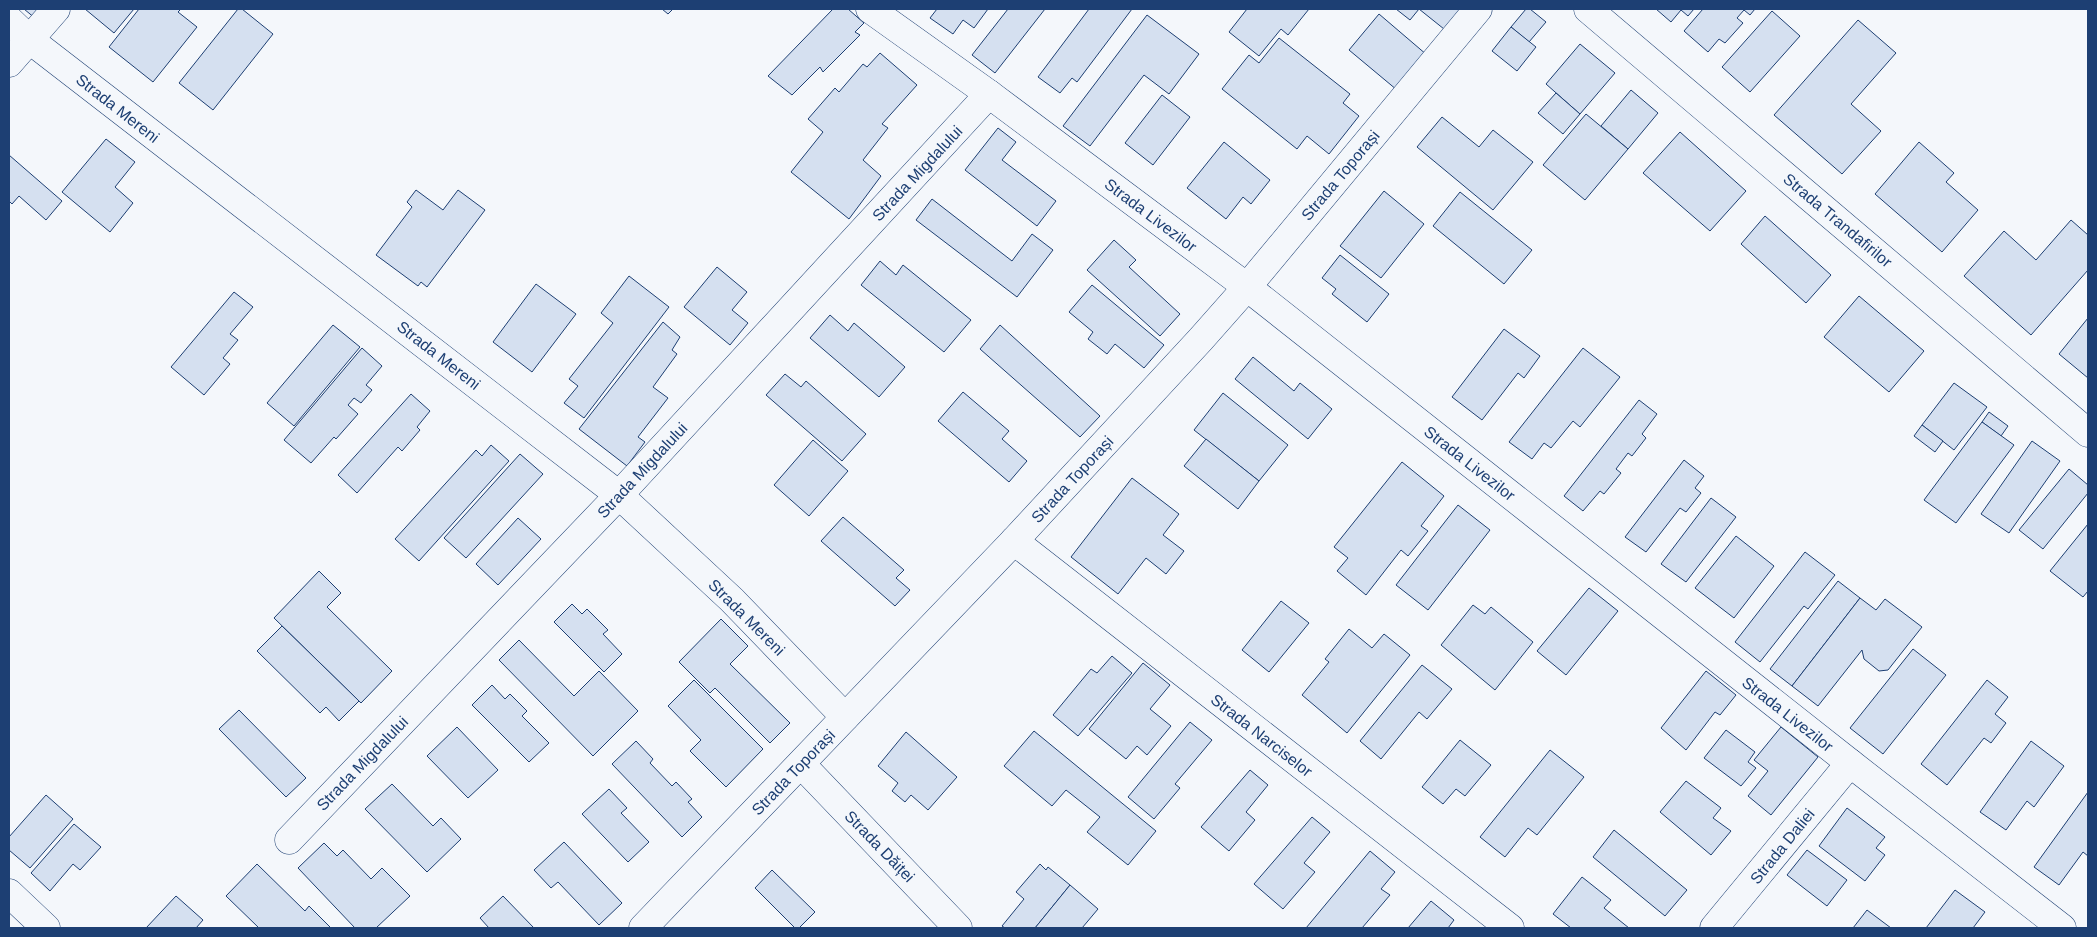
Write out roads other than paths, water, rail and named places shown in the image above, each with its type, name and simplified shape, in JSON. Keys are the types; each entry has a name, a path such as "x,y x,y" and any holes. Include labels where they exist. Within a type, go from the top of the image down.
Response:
{"street":[{"path":"9,63 56,9"},
{"name":"Strada Livezilor","path":"870,9 990,94 1247,287 2062,928"},
{"name":"Strada Toporași","path":"643,928 1014,541 1247,287 1478,9"},
{"name":"Strada Trandafirilor","path":"1588,9 2088,432"},
{"name":"Strada Mereni","path":"9,20 30,40 619,494 732,600 845,717"},
{"name":"Strada Migdalului","path":"289,840 619,494 990,94"},
{"name":"Strada Narciselor","path":"1014,541 1510,928"},
{"name":"Strada Daliei","path":"1714,928 1850,763"},
{"name":"Strada Dăiței","path":"801,764 958,928"},
{"path":"9,893 46,928"}]}
